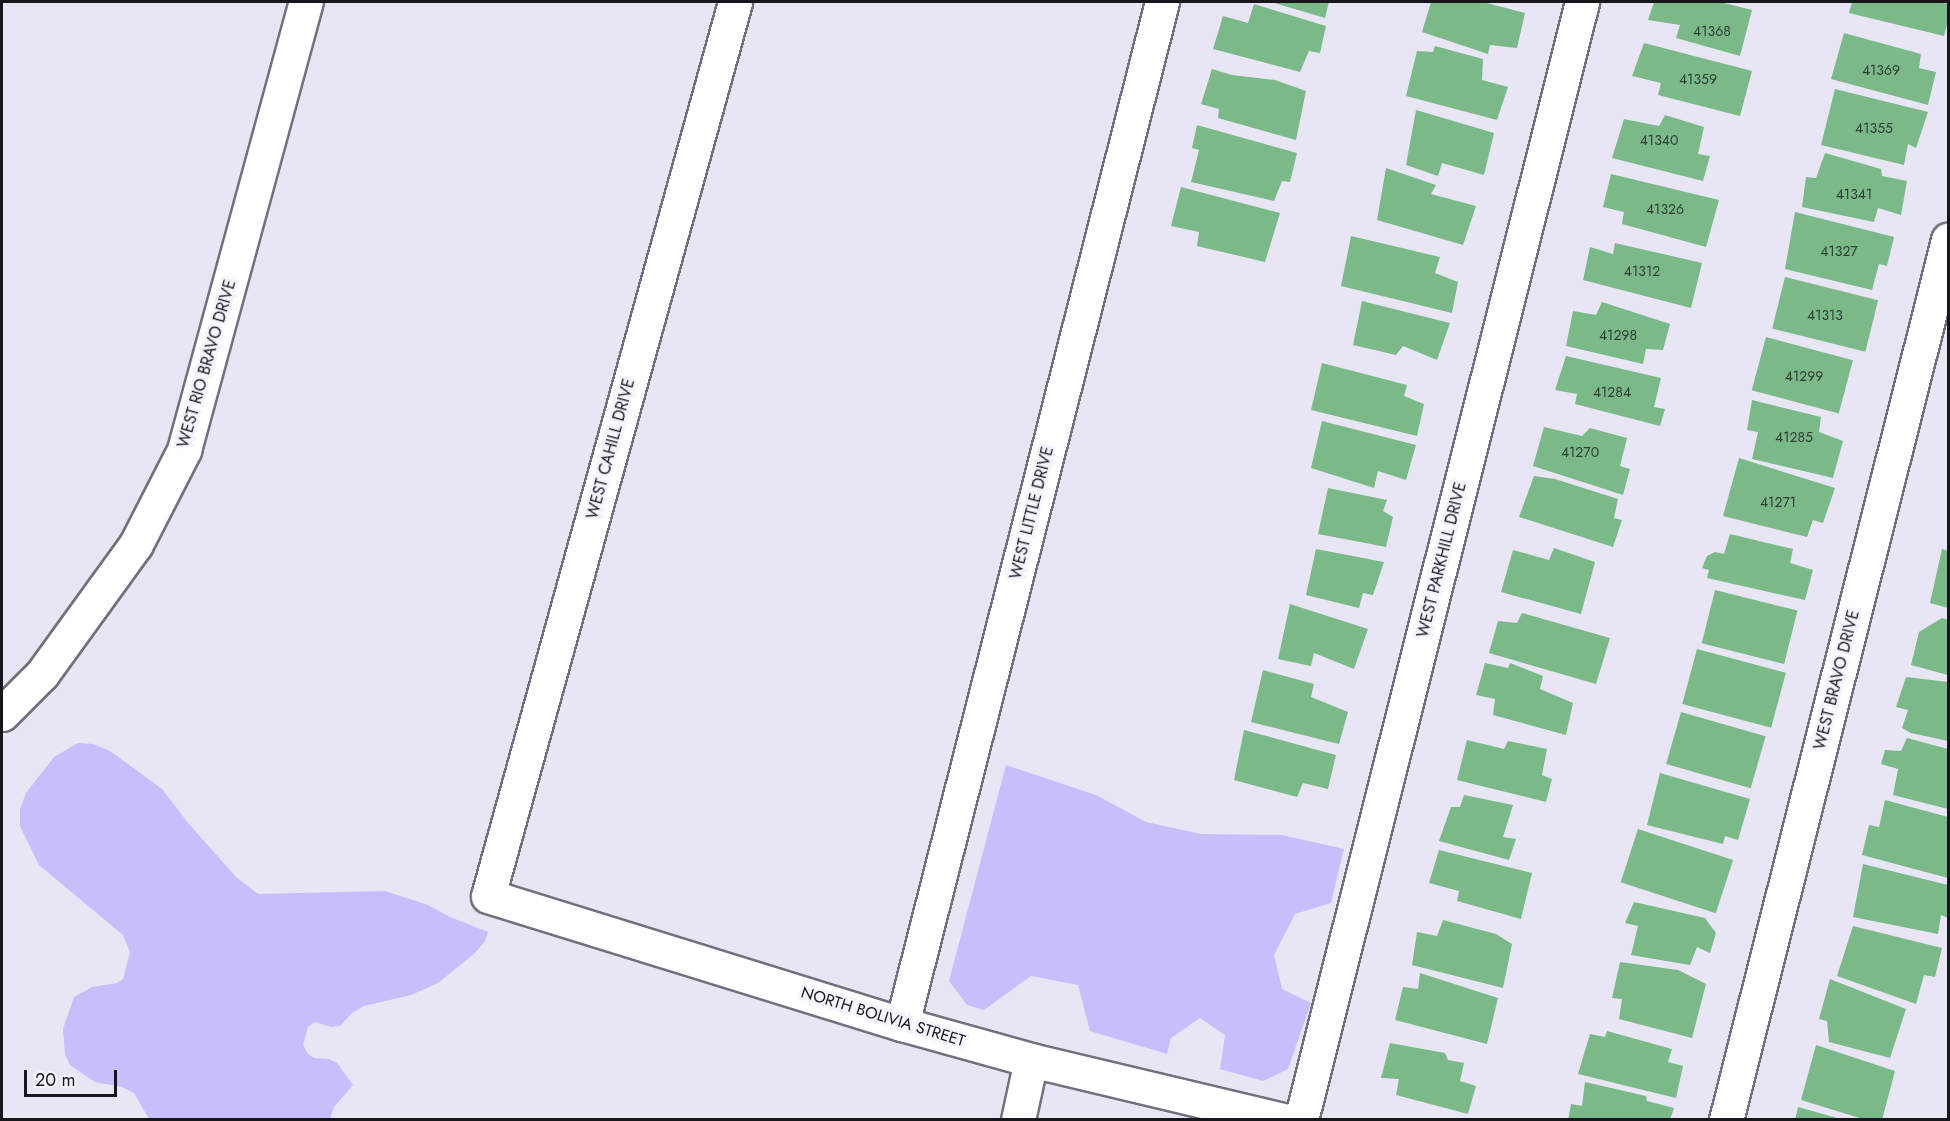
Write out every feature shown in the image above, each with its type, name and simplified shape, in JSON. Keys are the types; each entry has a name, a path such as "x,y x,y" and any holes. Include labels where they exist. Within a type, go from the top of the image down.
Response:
{"street":[{"name":"WEST RIO BRAVO DRIVE","path":"2,714 42,674 136,544 184,450 306,2"},
{"name":"WEST CAHILL DRIVE","path":"488,896 735,2"},
{"name":"WEST LITTLE DRIVE","path":"902,1024 1162,2"},
{"name":"WEST PARKHILL DRIVE","path":"1301,1119 1582,2"},
{"name":"WEST BRAVO DRIVE","path":"1726,1119 1948,240"},
{"name":"NORTH BOLIVIA STREET","path":"488,896 902,1024 1031,1060 1283,1119"},
{"path":"1018,1119 1031,1060"}],"shaded area":[{"path":"78,743 93,744 110,751 162,789 189,824 236,877 258,894 385,891 428,905 450,917 488,932 485,941 475,953 438,983 411,995 364,1006 352,1013 340,1026 331,1027 315,1022 308,1027 303,1045 308,1054 314,1058 329,1059 337,1063 353,1085 334,1107 330,1119 149,1119 134,1093 122,1087 95,1082 70,1065 65,1054 63,1029 74,997 92,987 117,983 123,979 130,952 123,935 39,865 20,826 20,809 26,793 54,757"},
{"path":"1006,765 1096,795 1146,822 1201,834 1282,835 1344,849 1331,903 1295,914 1274,955 1282,989 1311,1003 1288,1069 1263,1081 1220,1069 1225,1035 1200,1018 1171,1038 1167,1054 1090,1031 1078,985 1031,976 984,1010 967,1005 949,981"}],"building":[{"path":"1271,2 1329,2 1325,18"},
{"path":"1431,2 1483,2 1525,13 1517,48 1490,45 1488,54 1422,32"},
{"path":"1654,2 1720,2 1752,10 1740,56 1676,38 1680,25 1648,20"},
{"path":"1852,2 1939,2 1948,4 1948,21 1944,36 1849,13"},
{"path":"1254,4 1326,26 1320,53 1309,51 1300,72 1213,49 1223,16 1248,23"},
{"path":"1844,33 1921,54 1919,68 1936,72 1928,105 1831,79"},
{"path":"1644,43 1752,71 1740,116 1658,95 1661,83 1632,76"},
{"path":"1435,46 1483,59 1482,80 1508,87 1497,120 1406,96 1417,51 1433,52"},
{"path":"1212,69 1232,75 1275,80 1306,91 1296,140 1218,118 1219,109 1201,104"},
{"path":"1835,89 1928,112 1916,148 1908,144 1904,165 1821,145"},
{"path":"1416,110 1494,133 1484,175 1442,163 1438,176 1406,165"},
{"path":"1665,115 1704,127 1698,154 1710,156 1703,181 1612,158 1624,119 1659,126"},
{"path":"1197,125 1297,153 1290,182 1282,181 1274,201 1191,182 1199,150 1192,148"},
{"path":"1825,153 1881,169 1882,176 1907,181 1901,215 1878,208 1874,222 1802,207 1806,177 1816,178"},
{"path":"1386,168 1436,185 1431,194 1476,206 1463,245 1377,220"},
{"path":"1611,174 1719,200 1706,247 1622,224 1624,212 1603,207"},
{"path":"1181,187 1280,213 1265,262 1197,246 1199,232 1171,226"},
{"path":"1795,212 1894,237 1887,266 1879,264 1872,290 1785,269"},
{"path":"1351,236 1440,257 1435,273 1458,282 1452,313 1341,286"},
{"path":"1615,243 1702,263 1691,308 1583,280 1590,247 1613,254"},
{"path":"1785,277 1878,300 1865,352 1772,328"},
{"path":"1362,301 1450,323 1437,360 1403,346 1396,355 1353,345"},
{"path":"1602,302 1670,324 1663,350 1646,349 1643,364 1566,346 1573,311 1596,315"},
{"path":"1766,337 1853,360 1839,413 1752,390"},
{"path":"1566,356 1661,378 1654,407 1665,409 1660,426 1575,404 1577,394 1555,390"},
{"path":"1322,363 1407,385 1404,396 1424,404 1417,436 1311,410"},
{"path":"1752,400 1821,417 1819,432 1843,441 1833,478 1752,459 1758,432 1747,430"},
{"path":"1322,421 1416,445 1406,480 1378,471 1374,488 1311,468"},
{"path":"1544,427 1582,436 1590,428 1627,438 1620,466 1630,469 1623,495 1533,466"},
{"path":"1739,458 1835,488 1823,523 1813,520 1807,537 1723,516"},
{"path":"1534,476 1555,479 1618,499 1614,518 1622,520 1613,547 1519,517"},
{"path":"1328,488 1387,500 1383,511 1393,517 1386,547 1318,534"},
{"path":"1730,534 1793,549 1790,563 1813,570 1805,600 1707,578 1709,570 1702,568 1707,556 1715,552 1724,554"},
{"path":"1554,548 1595,562 1581,614 1501,592 1513,550 1549,560"},
{"path":"1316,549 1384,562 1373,595 1363,593 1359,608 1306,595"},
{"path":"1942,549 1948,551 1948,608 1930,603"},
{"path":"1715,590 1797,611 1784,664 1702,643"},
{"path":"1290,604 1368,629 1354,669 1314,653 1311,666 1278,659"},
{"path":"1522,613 1610,638 1596,684 1489,653 1498,621 1517,623"},
{"path":"1942,618 1948,620 1948,675 1911,665 1919,632"},
{"path":"1697,649 1786,673 1771,728 1682,704"},
{"path":"1485,663 1508,668 1510,663 1543,676 1540,689 1573,703 1566,735 1493,715 1495,699 1476,695"},
{"path":"1263,670 1314,684 1311,697 1348,712 1339,744 1251,722"},
{"path":"1906,677 1948,682 1948,741 1911,733 1902,728 1908,710 1896,707"},
{"path":"1681,712 1766,736 1751,788 1666,764"},
{"path":"1244,730 1336,755 1328,789 1303,783 1297,797 1234,780"},
{"path":"1907,738 1948,749 1948,809 1893,795 1898,769 1881,764 1885,750 1901,751"},
{"path":"1467,740 1504,749 1508,741 1547,749 1542,775 1552,779 1546,802 1457,780"},
{"path":"1660,773 1750,799 1738,840 1725,836 1723,844 1647,825"},
{"path":"1464,795 1513,805 1503,837 1516,839 1509,860 1439,841 1451,807 1460,807"},
{"path":"1885,800 1948,817 1948,878 1862,855 1869,825 1879,827"},
{"path":"1638,829 1733,860 1716,913 1621,882"},
{"path":"1439,850 1532,873 1521,919 1457,901 1459,891 1429,883"},
{"path":"1863,864 1948,885 1948,918 1941,915 1938,934 1853,917"},
{"path":"1634,902 1705,918 1716,933 1710,953 1697,947 1690,965 1631,955 1638,926 1625,923"},
{"path":"1443,920 1496,934 1512,944 1503,988 1412,965 1417,932 1437,936"},
{"path":"1853,926 1942,948 1935,977 1924,975 1916,1004 1837,976"},
{"path":"1620,962 1678,970 1706,984 1692,1038 1619,1019 1622,999 1612,998"},
{"path":"1420,973 1498,998 1487,1044 1395,1020 1403,987 1418,989"},
{"path":"1830,979 1906,1009 1890,1058 1829,1042 1827,1021 1819,1019"},
{"path":"1607,1031 1672,1049 1668,1062 1683,1066 1676,1098 1578,1074 1590,1034 1605,1037"},
{"path":"1390,1043 1445,1053 1448,1060 1464,1063 1460,1081 1476,1086 1468,1114 1396,1095 1399,1079 1381,1078"},
{"path":"1816,1045 1895,1071 1882,1120 1866,1120 1801,1100"},
{"path":"1585,1082 1646,1096 1647,1101 1674,1108 1670,1120 1568,1120 1571,1104 1582,1106"},
{"path":"1798,1107 1841,1119 1841,1120 1795,1120"}]}
